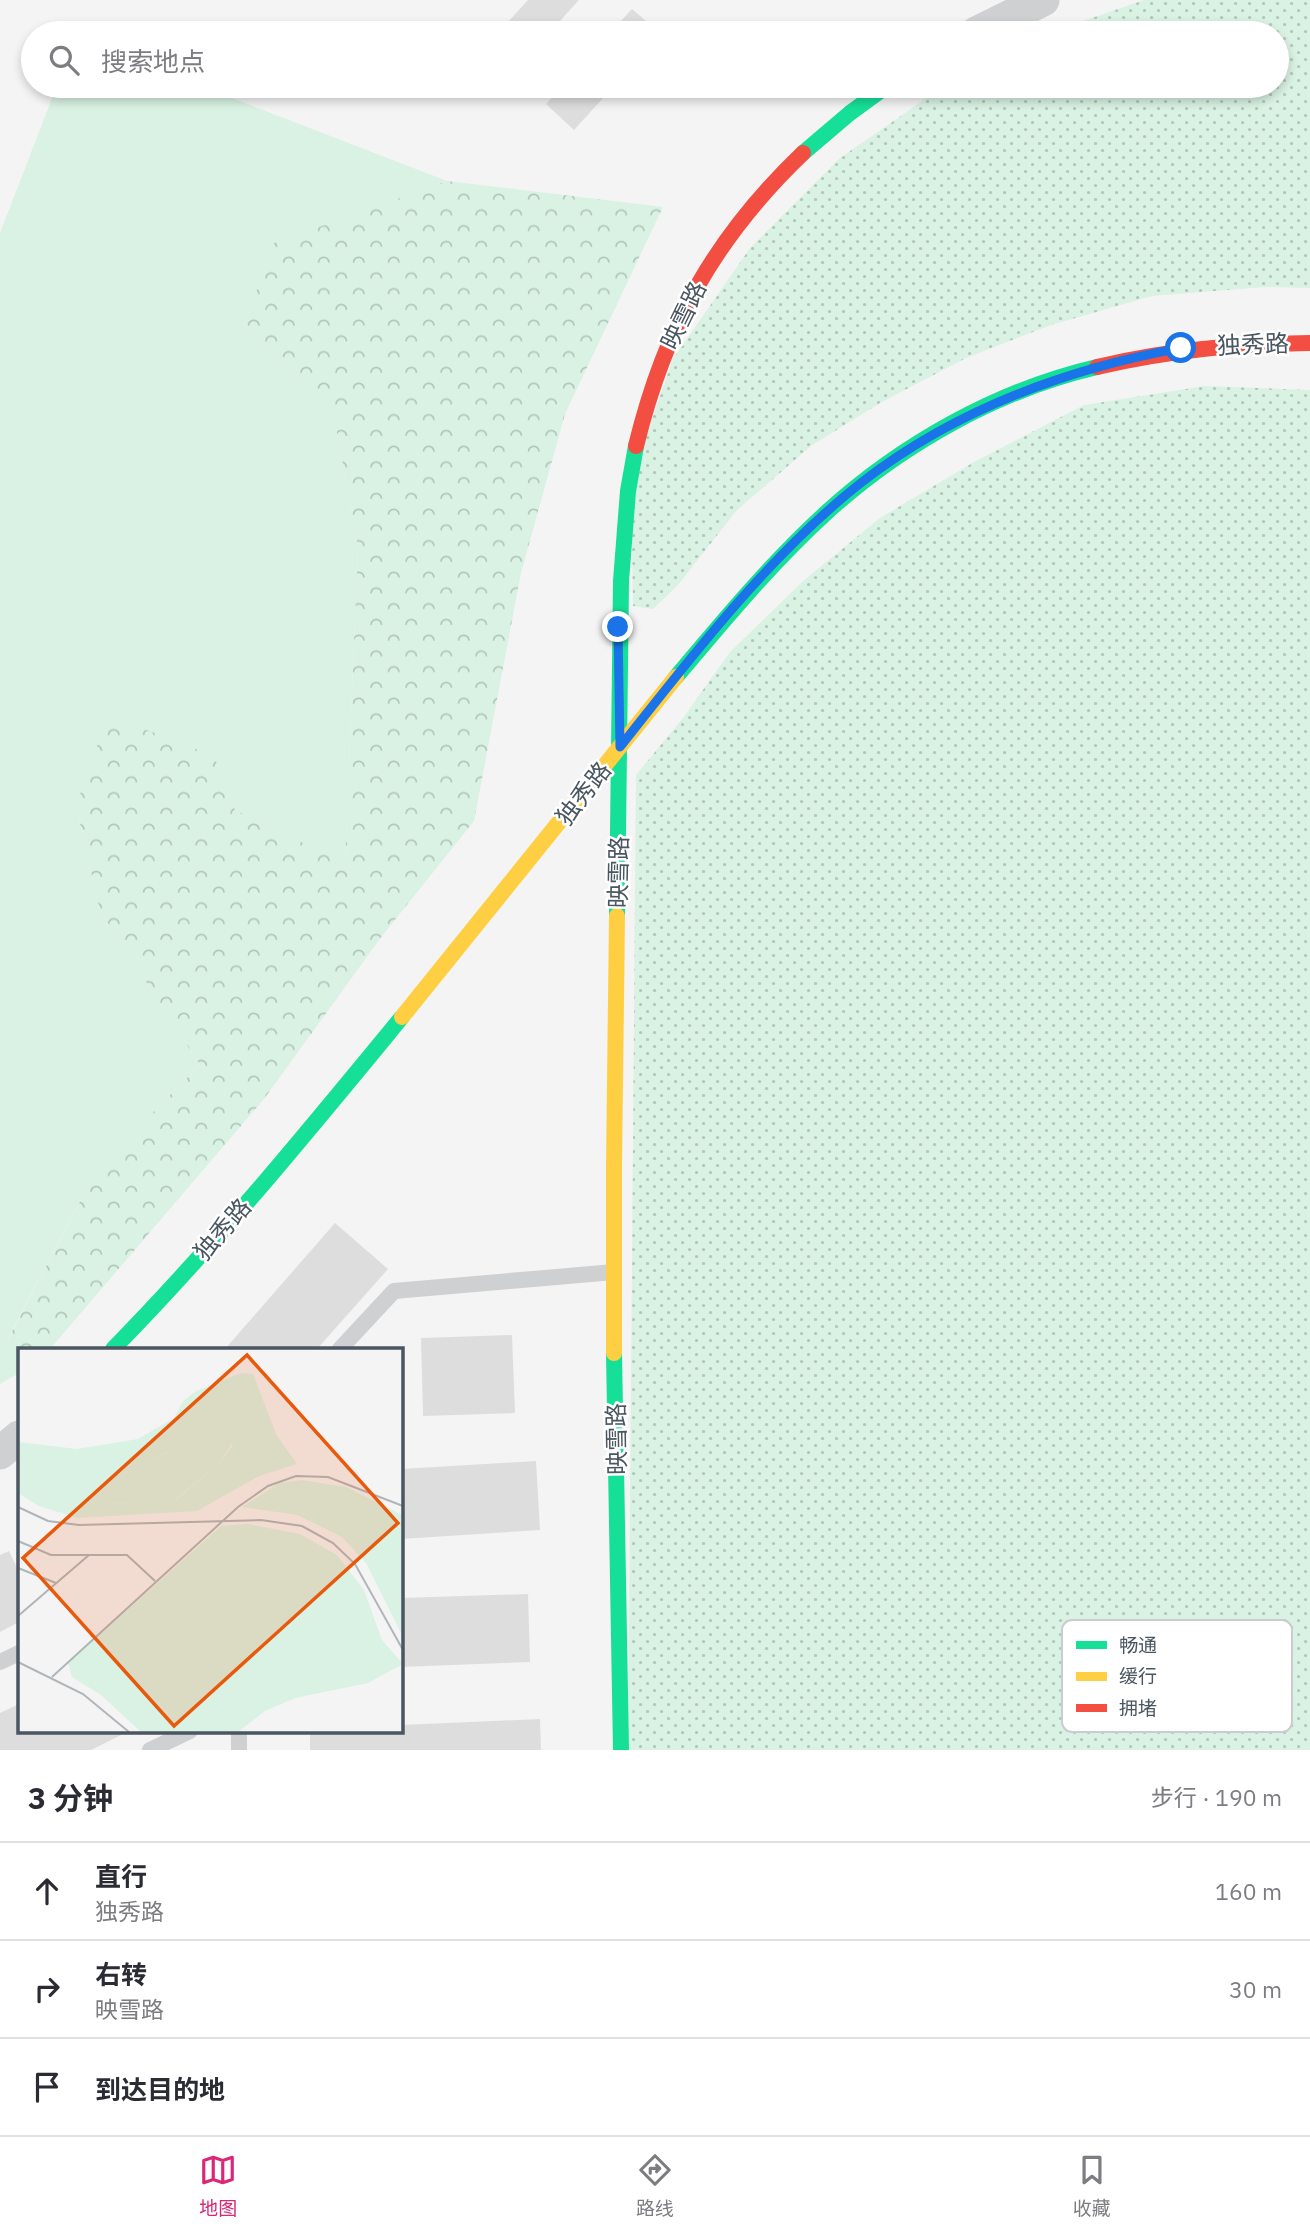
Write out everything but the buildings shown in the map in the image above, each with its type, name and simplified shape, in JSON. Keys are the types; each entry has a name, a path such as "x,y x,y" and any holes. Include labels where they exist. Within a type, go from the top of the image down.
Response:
{"street":[{"path":"1000,21 1043,0"},
{"name":"映雪路","path":"621,1750 614,1272 620,747 618,627 629,484 643,416 660,363 682,310 712,258 771,182 836,122 870,98"},
{"name":"独秀路","path":"114,1348 337,1098 721,624 813,525 861,483 917,444 979,410 1025,390 1100,365 1181,348 1224,344 1310,343"},
{"path":"0,1453 18,1438"}],"lane":[{"path":"341,1348 394,1291 614,1272"},
{"path":"0,1662 18,1653"},
{"path":"150,1750 188,1732"},
{"path":"239,1732 239,1750"}],"green space":[{"path":"1144,0 1310,0 1310,288 1265,287 1152,296 1051,325 966,358 880,403 811,446 737,510 678,585 653,609 633,606 631,479 673,359 750,248 840,158 927,98 1289,98 1289,21 1083,21"},
{"path":"52,98 232,98 447,181 275,243 244,326 334,417 358,547 345,864 235,810 214,756 76,806 100,911 200,1065 97,1169 8,1338 23,1348 18,1348 18,1374 0,1384 0,233"},
{"path":"447,181 663,207 565,414 521,573 474,821 382,936 264,1099 51,1348 22,1348 8,1339 97,1169 200,1065 100,911 76,806 108,715 214,756 235,810 345,863 358,547 334,417 244,326 274,243"},
{"path":"1205,386 1310,390 1310,1750 628,1750 636,775 683,718 730,652 803,581 880,518 974,462 1084,405"}],"traffic: fast":[{"path":"803,153 871,98"},
{"path":"676,677 787,551 827,512 887,464 919,442 988,405 1060,377 1097,367"},
{"path":"617,916 621,581 628,491 636,446"},
{"path":"114,1348 225,1228 402,1017"},
{"path":"614,1353 621,1750"}],"traffic: slow":[{"path":"402,1017 676,677"},
{"path":"614,1353 617,916"}],"traffic: jam":[{"path":"636,446 662,362 697,287 743,218 803,153"},
{"path":"1097,367 1203,349 1310,343"}],"route":[{"path":"618,627 620,747 763,576 813,525 888,463 947,427 1025,390 1100,365 1181,348"}]}
